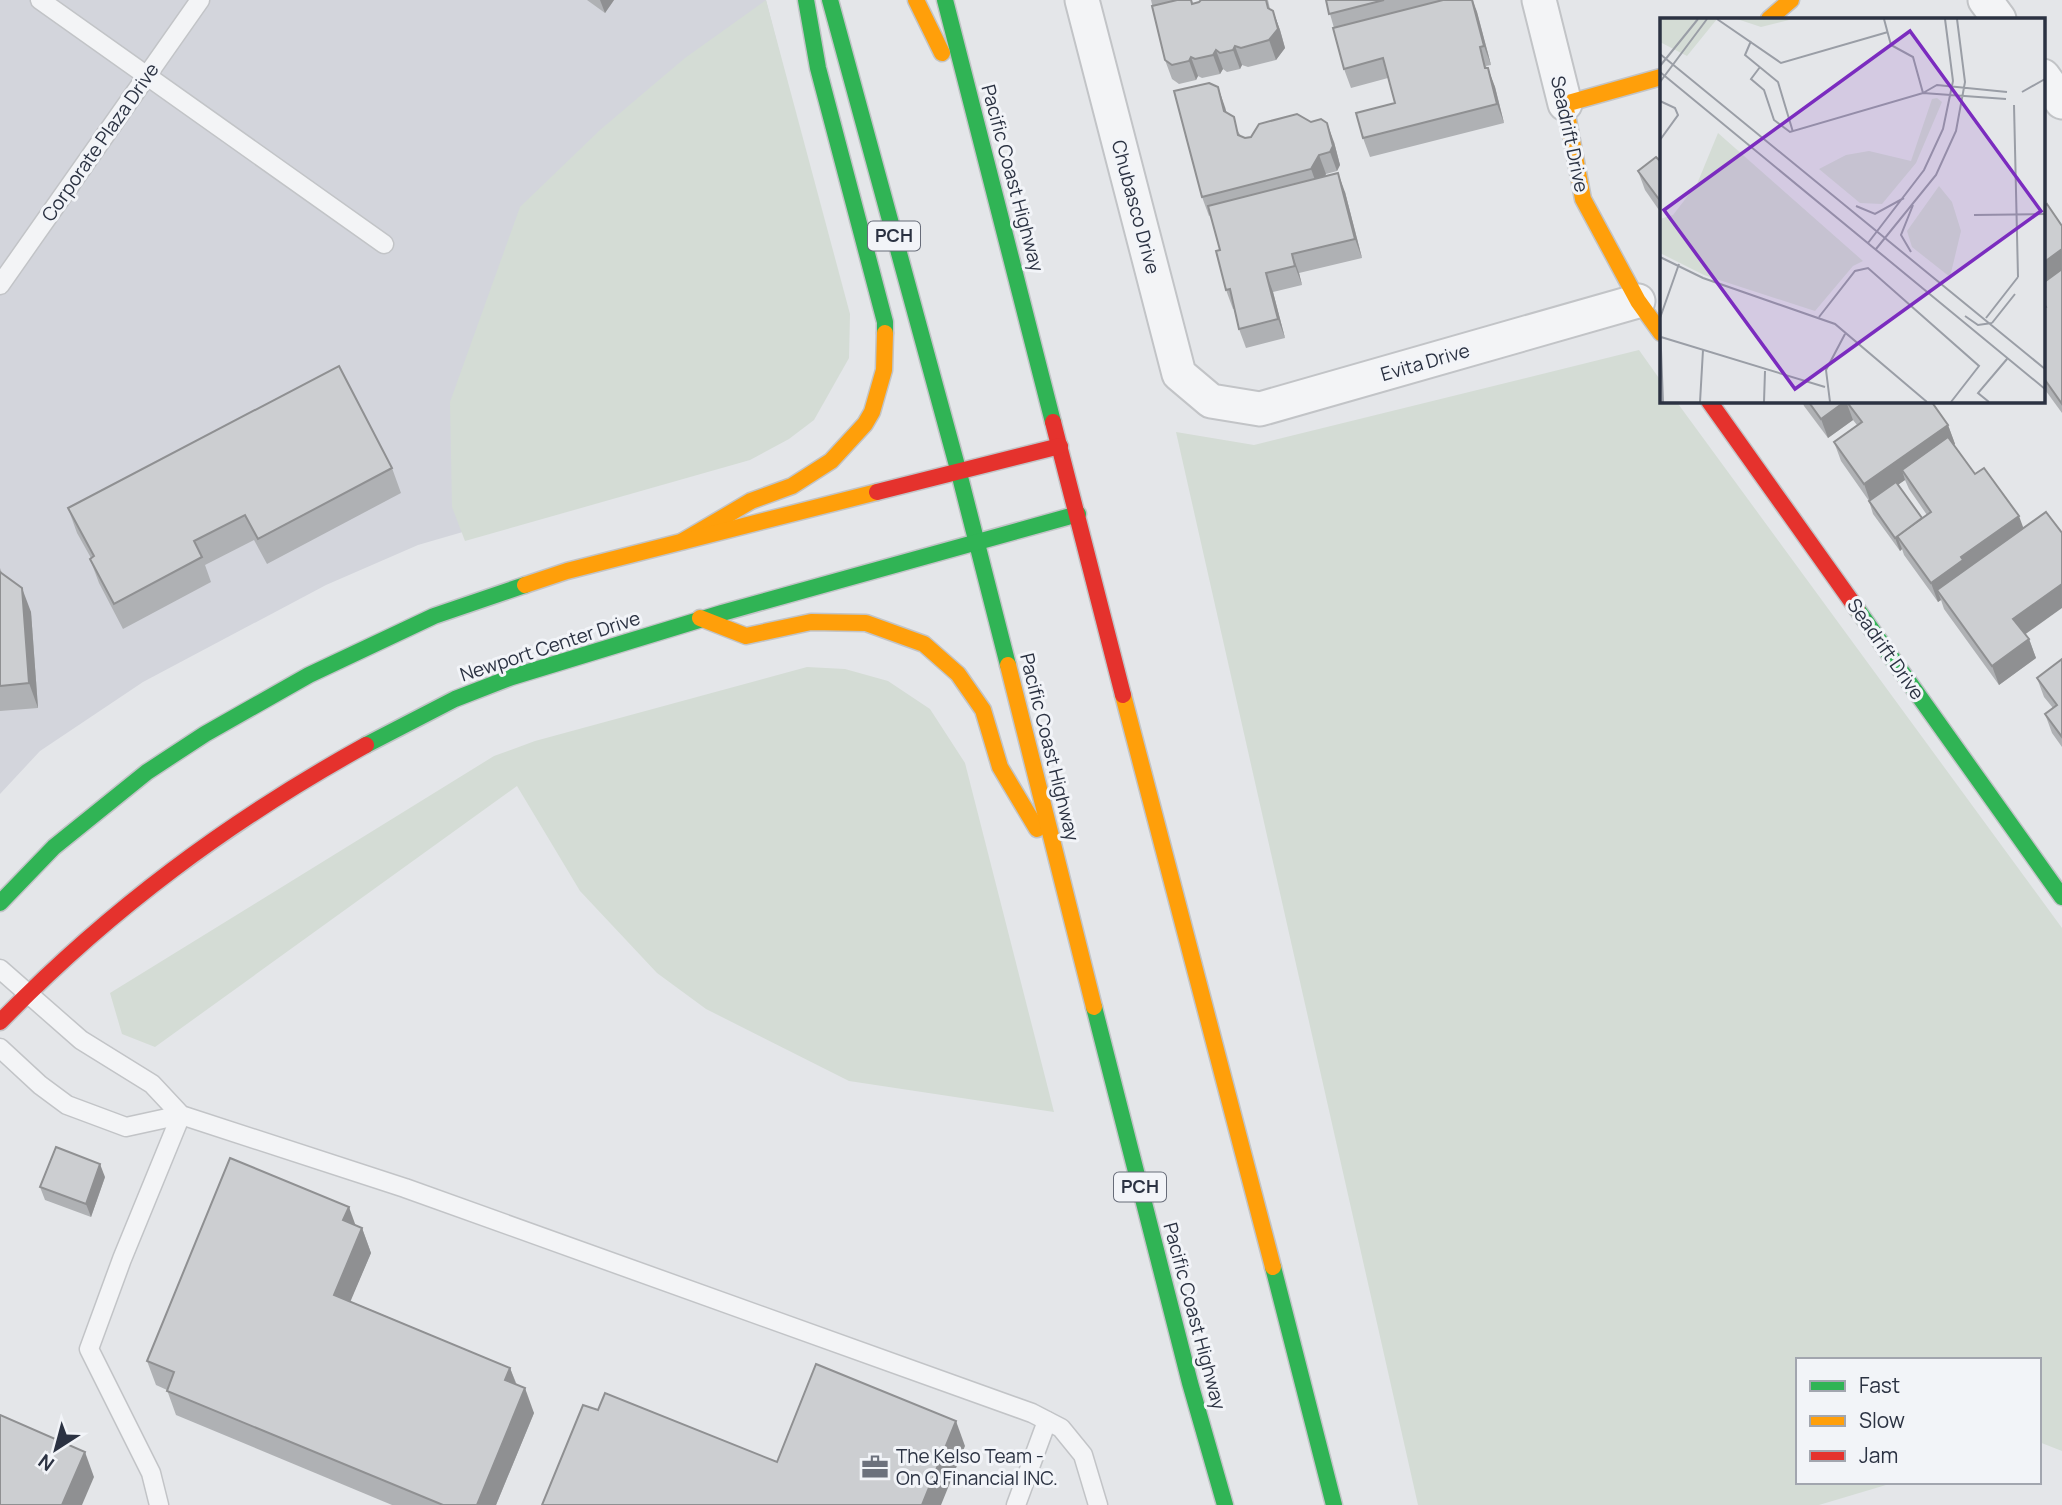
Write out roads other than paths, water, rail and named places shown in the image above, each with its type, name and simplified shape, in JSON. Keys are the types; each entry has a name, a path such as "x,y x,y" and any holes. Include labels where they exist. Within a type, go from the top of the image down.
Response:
{"main road":[{"path":"683,541 751,501 792,486 831,461 865,424 872,412 884,370 884,322 818,68 806,0"},
{"name":"Pacific Coast Highway","path":"830,0 959,473 1187,1371 1225,1505"},
{"path":"916,0 977,128"},
{"name":"Pacific Coast Highway","path":"946,0 1334,1505"},
{"path":"1770,18 1791,0"},
{"path":"1565,104 1660,77"},
{"name":"Seadrift Drive","path":"1565,104 1583,199 1638,301 1660,332"},
{"name":"Seadrift Drive","path":"1710,402 2062,897"},
{"path":"0,903 54,847 147,772 205,734 309,675 434,616 567,571 1060,446"},
{"name":"Newport Center Drive","path":"0,1023 57,962 127,903 212,841 318,771 430,711 481,688 700,618 1078,514"},
{"path":"700,618 746,636 811,622 866,623 924,644 958,674 983,710 1000,768 1060,868"}],"street":[{"name":"Chubasco Drive","path":"1082,0 1179,374 1211,401"},
{"name":"Seadrift Drive","path":"1539,0 1565,104"},
{"path":"1984,0 1998,18"},
{"path":"2044,77 2062,102"},
{"name":"Evita Drive","path":"1211,401 1260,409 1638,301"}],"lane":[{"path":"40,0 384,244"},
{"name":"Corporate Plaza Drive","path":"0,285 200,0"},
{"path":"0,969 81,1040 152,1084 181,1115 405,1188 1021,1409 1047,1421 1061,1428 1083,1455 1098,1505"},
{"path":"0,1048 40,1085 67,1105 126,1127 181,1115"},
{"path":"159,1505 151,1473 89,1349 121,1259 181,1115"},
{"path":"1016,1505 1047,1421"}],"place":[{"name":"The Kelso Team - On Q Financial INC.","path":"875,1467"}]}
